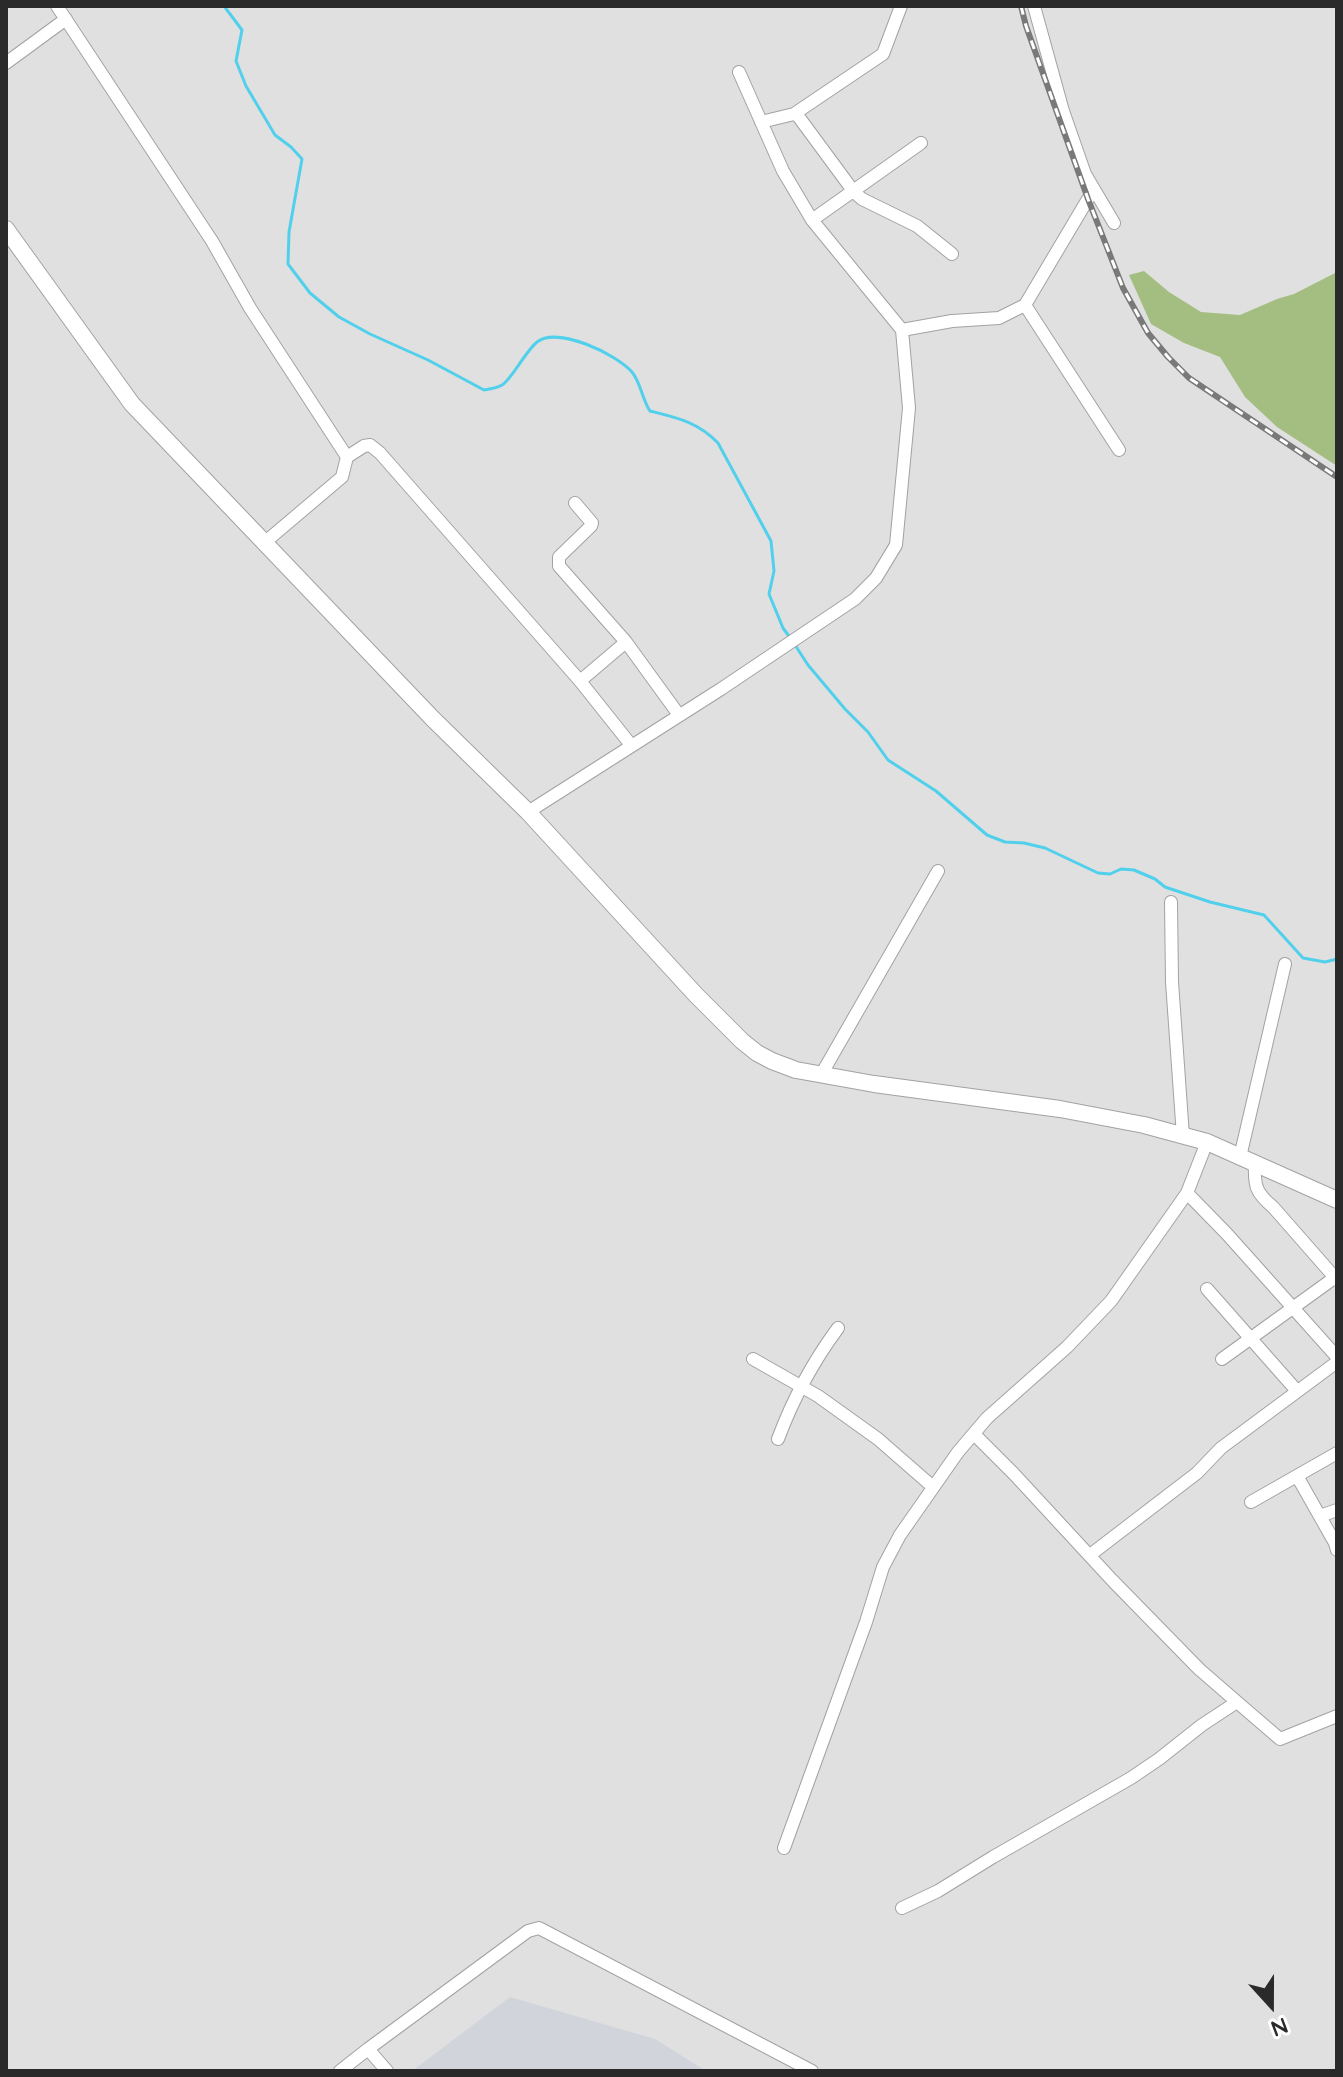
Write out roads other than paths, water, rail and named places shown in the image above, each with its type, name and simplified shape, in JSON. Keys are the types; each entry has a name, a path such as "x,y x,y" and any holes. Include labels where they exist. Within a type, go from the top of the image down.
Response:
{"main road":[{"path":"6,229 132,404 433,719 528,812 696,995 757,1053 796,1070 821,1075 1060,1109 1144,1125 1207,1142 1337,1200"}],"street":[{"path":"57,6 212,241 250,308 347,457"},
{"path":"761,122 794,114 883,54 901,6"},
{"path":"1034,6 1063,111 1085,174 1114,223"},
{"path":"6,63 66,19"},
{"path":"528,812 855,599 876,578 896,545 909,408 902,330 812,220 783,171 739,72"},
{"path":"794,114 854,192 917,226 952,254"},
{"path":"812,220 921,143"},
{"path":"902,330 952,321 999,318 1025,305 1088,199"},
{"path":"1025,305 1119,450"},
{"path":"264,543 342,477 347,457 370,445 580,681 631,745"},
{"path":"575,503 592,523 559,557 559,566 626,642 679,715"},
{"path":"580,681 626,642"},
{"path":"821,1075 938,871"},
{"path":"1171,902 1172,982 1183,1136"},
{"path":"1222,1359 1292,1306 1336,1278 1262,1198 1247,1160 1285,964"},
{"path":"784,1848 883,1567 900,1535 987,1418 1067,1347 1111,1301 1187,1193 1207,1142"},
{"path":"1090,1555 1337,1359 1187,1193"},
{"path":"1207,1289 1297,1391"},
{"path":"778,1439 818,1355 838,1328"},
{"path":"753,1359 818,1396 878,1439 933,1487"},
{"path":"974,1434 1199,1669 1280,1739 1337,1716"},
{"path":"1251,1502 1337,1453"},
{"path":"1297,1476 1337,1550"},
{"path":"1320,1516 1337,1510"},
{"path":"902,1908 938,1891 1131,1778 1237,1702"},
{"path":"340,2071 528,1931 539,1928 812,2071"},
{"path":"368,2049 387,2071"}],"waterway":[{"path":"224,6 242,30 236,61 246,86 275,135 302,159 289,232 288,264 310,293 339,317 484,390 506,382 532,347 546,338 572,340 613,357 635,376 650,411 695,425 718,443 771,541 774,571 769,594 791,639"},
{"path":"795,645 808,665 868,732 888,760 936,791 987,835 1005,842 1045,848 1098,873 1134,870 1165,887 1264,915 1303,958 1325,962 1337,959"}],"railway":[{"path":"1021,6 1088,199 1123,288 1148,333 1189,378 1337,477"}]}
